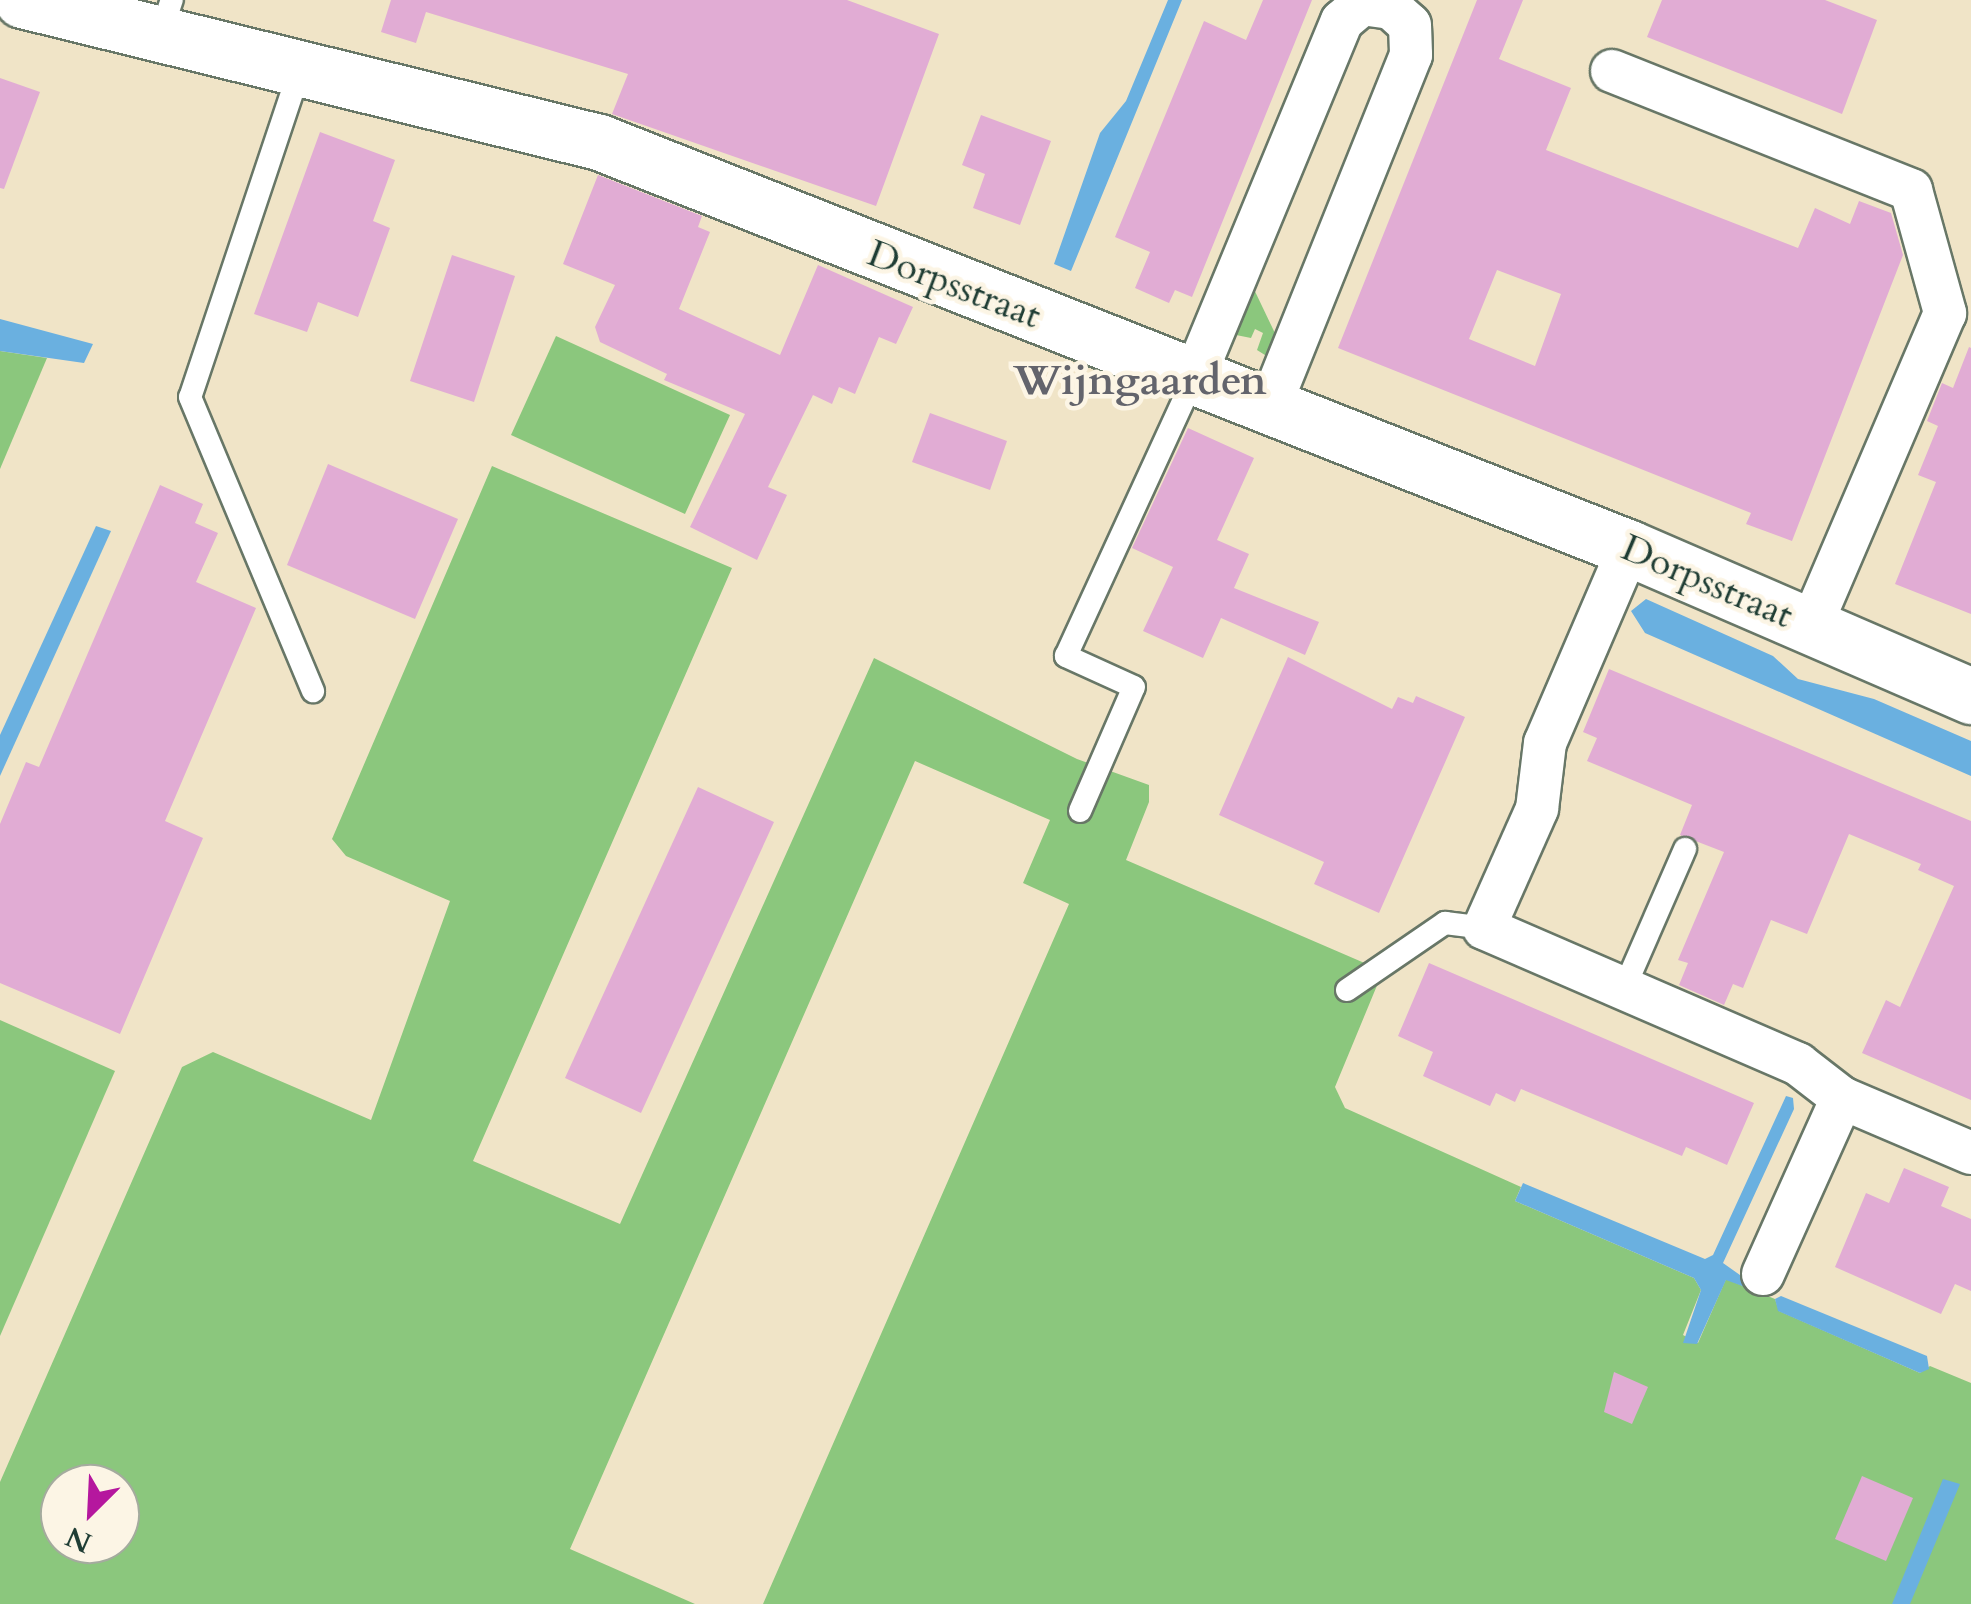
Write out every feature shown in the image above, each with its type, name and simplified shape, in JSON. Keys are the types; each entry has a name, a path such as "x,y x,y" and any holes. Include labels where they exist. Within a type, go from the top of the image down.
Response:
{"street":[{"name":"Dorpsstraat","path":"22,0 166,18 300,69 486,110 599,142 1629,548 1971,696"},
{"path":"1194,378 1342,21 1362,4 1390,8 1410,24 1411,56 1270,405"},
{"path":"1612,71 1911,190 1958,318 1810,626"},
{"path":"1629,548 1544,742 1537,809 1484,928 1798,1064 1842,1098 1971,1153"},
{"path":"1763,1274 1842,1098"}],"lane":[{"path":"300,69 190,397 313,691"},
{"path":"1080,810 1134,686 1066,656 1194,378"},
{"path":"1624,991 1685,849"},
{"path":"1347,990 1445,923 1484,928"}],"green space":[{"path":"1251,283 1282,348 1276,362 1257,350 1263,333 1255,329 1251,338 1231,334"},
{"path":"556,336 730,415 685,514 511,435"},
{"path":"0,351 47,358 0,469"},
{"path":"492,466 732,568 473,1161 620,1224 874,658 1077,759 1149,785 1149,802 1126,860 1383,971 1335,1087 1345,1108 1521,1187 1515,1201 1694,1278 1701,1290 1683,1335 1698,1343 1726,1279 1775,1299 1779,1311 1920,1373 1930,1366 1971,1383 1971,1604 763,1604 1069,904 1023,883 1050,820 915,761 570,1549 695,1604 0,1604 0,1482 182,1067 213,1052 371,1120 450,901 346,856 332,839"},
{"path":"0,1020 115,1071 0,1336"}],"water":[{"path":"1168,0 1182,0 1071,271 1054,264 1100,133 1126,101"},
{"path":"0,319 93,344 84,363 0,351"},
{"path":"96,526 111,531 0,776 0,735"},
{"path":"1646,599 1773,656 1798,679 1874,699 1971,741 1971,776 1645,633 1631,611"},
{"path":"1786,1096 1793,1098 1794,1109 1723,1263 1747,1280 1745,1287 1726,1280 1697,1344 1683,1343 1701,1290 1694,1278 1515,1201 1523,1183 1705,1259 1713,1255"},
{"path":"1781,1296 1927,1356 1929,1369 1920,1373 1778,1311 1775,1299"},
{"path":"1943,1479 1960,1484 1910,1604 1892,1604"}],"building":[{"path":"391,0 847,0 939,34 876,206 612,114 628,74 426,12 416,43 381,32"},
{"path":"1263,0 1312,0 1192,297 1175,290 1169,303 1135,288 1150,252 1115,237 1204,21 1246,40"},
{"path":"1477,0 1523,0 1499,59 1571,88 1546,150 1798,248 1815,208 1850,224 1859,201 1891,213 1903,255 1792,541 1746,524 1751,513 1338,348","holes":["1497,270 1561,294 1535,366 1469,339"]},
{"path":"1662,0 1825,0 1877,20 1842,114 1647,37"},
{"path":"0,78 40,92 4,189 0,188"},
{"path":"981,115 1051,141 1020,225 973,208 985,174 962,165"},
{"path":"320,132 395,160 373,221 390,228 358,317 318,302 307,332 254,314"},
{"path":"598,175 702,216 698,227 710,232 679,309 780,355 818,265 913,307 896,344 879,337 855,394 839,387 832,404 813,395 768,487 787,495 757,560 690,527 745,414 664,380 667,374 600,342 595,327 615,285 563,264"},
{"path":"452,255 515,276 474,402 410,381"},
{"path":"1969,347 1971,614 1895,584 1936,482 1918,475 1938,426 1927,421 1942,383 1953,388"},
{"path":"930,413 1007,441 990,490 912,462"},
{"path":"1188,428 1254,458 1217,540 1249,554 1234,588 1319,622 1305,655 1221,618 1203,658 1143,631 1173,567 1132,548"},
{"path":"328,464 458,519 415,619 287,565"},
{"path":"160,485 203,504 195,523 218,533 196,582 256,608 165,821 203,838 120,1034 0,983 0,824 26,762 39,767"},
{"path":"1288,657 1392,709 1398,697 1413,703 1416,696 1465,717 1379,913 1314,884 1324,862 1219,815"},
{"path":"1609,669 1971,821 1971,1100 1862,1053 1886,1000 1900,1007 1954,886 1918,870 1921,864 1849,834 1807,934 1771,920 1743,988 1733,984 1724,1005 1679,985 1688,963 1678,960 1724,852 1680,835 1692,805 1587,761 1597,738 1583,732"},
{"path":"698,787 774,822 641,1113 565,1078"},
{"path":"1429,963 1754,1103 1727,1165 1686,1147 1682,1156 1521,1089 1515,1102 1496,1093 1490,1106 1423,1076 1433,1052 1398,1036"},
{"path":"1904,1168 1949,1187 1941,1206 1971,1219 1971,1291 1955,1284 1941,1314 1835,1267 1866,1193 1889,1203"},
{"path":"1614,1372 1648,1387 1632,1424 1604,1412"},
{"path":"1862,1476 1913,1498 1886,1561 1835,1539"}],"district":[{"name":"Wijngaarden","path":"1140,381"}]}
